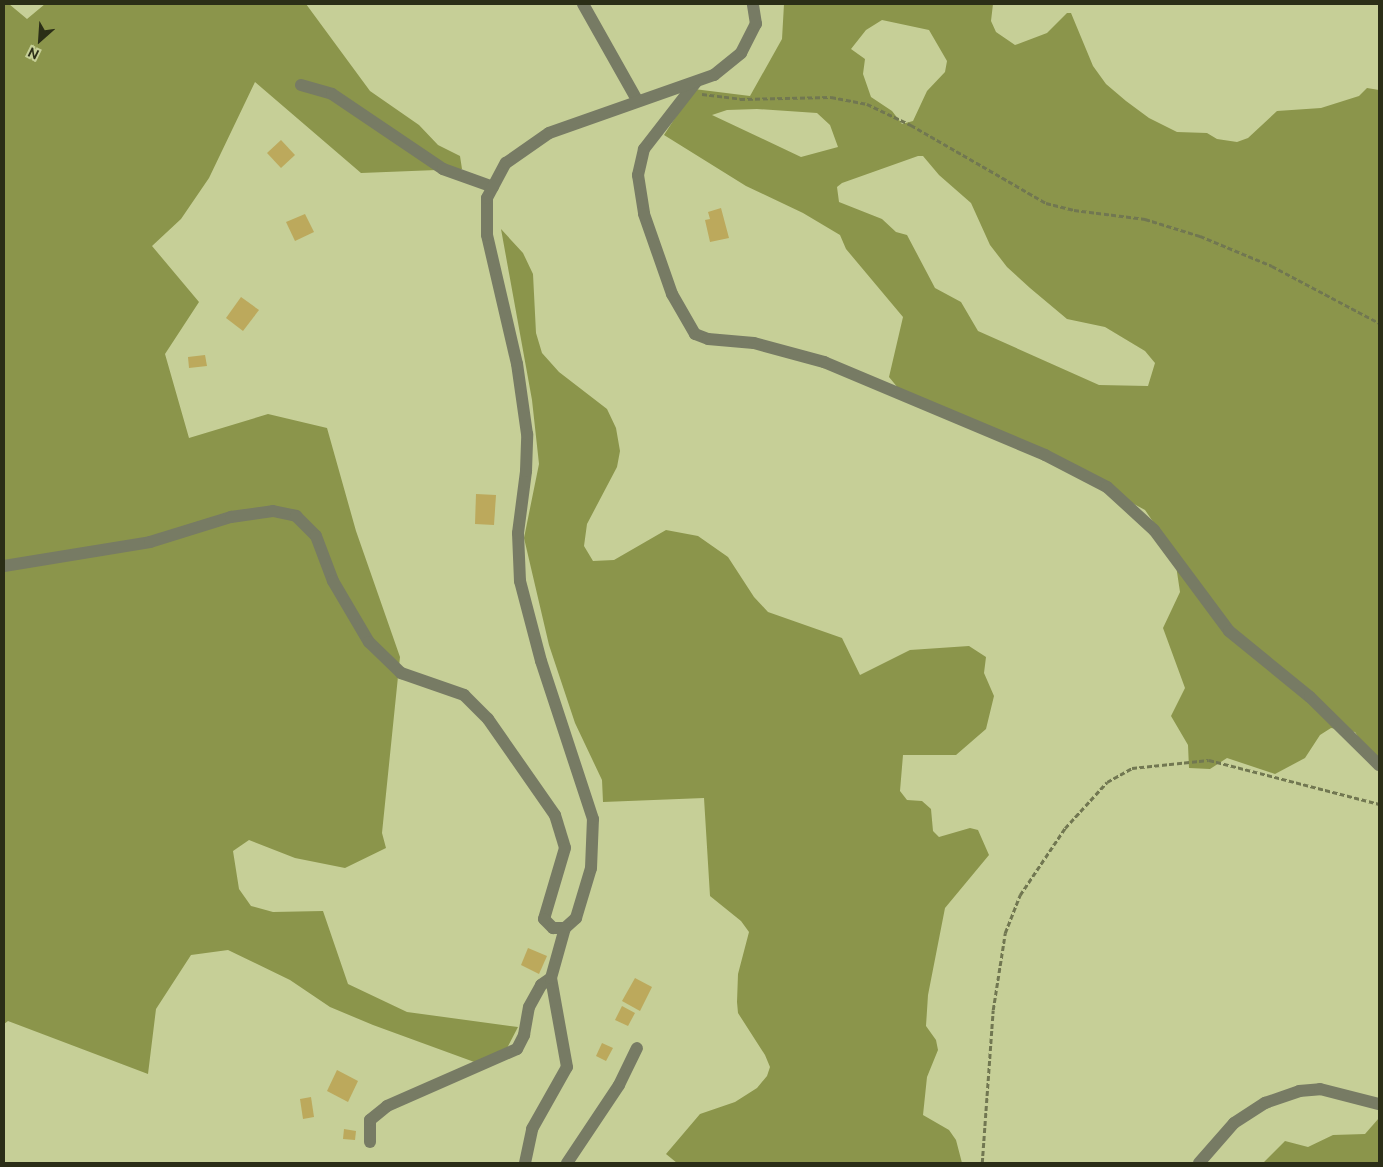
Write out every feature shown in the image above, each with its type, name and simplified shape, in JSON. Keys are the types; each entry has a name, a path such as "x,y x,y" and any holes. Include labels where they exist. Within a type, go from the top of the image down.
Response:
{"street":[{"path":"583,4 637,100"},
{"path":"525,1163 532,1129 567,1067 552,978 565,928 576,918 591,868 593,819 541,661 520,581 518,533 526,471 527,434 517,364 487,235 487,198 506,163 549,133 637,100 692,87 714,75 741,53 756,24 753,4"},
{"path":"301,85 332,94 444,169 493,187"},
{"path":"692,87 644,149 638,175 644,214 672,294 695,334 708,339 754,343 824,362 1045,456 1107,488 1154,530 1229,631 1310,697 1379,765"},
{"path":"4,566 150,542 231,517 274,511 296,516 316,536 334,581 370,642 401,673 464,695 488,719 555,815 565,848 544,919 553,928 565,928"},
{"path":"370,1142 370,1120 387,1106 517,1049 524,1036 529,1007 541,985 552,978"},
{"path":"567,1163 620,1085 637,1048"},
{"path":"1199,1163 1234,1123 1264,1103 1299,1091 1320,1089 1379,1104"}],"path":[{"path":"692,87 740,99 831,97 867,104 911,125 1046,203 1074,210 1145,219 1200,236 1281,270 1379,323"},
{"path":"982,1163 994,1010 1005,932 1020,895 1065,828 1107,782 1132,768 1209,760 1379,804"}],"green space":[{"path":"4,4 9,4 27,19 45,4 306,4 370,91 419,125 438,145 460,156 462,169 361,173 255,82 209,178 181,219 152,246 199,302 165,354 189,438 268,414 327,428 356,531 400,657 382,833 386,848 345,868 295,858 249,840 233,851 239,889 251,906 273,912 323,911 348,984 407,1012 518,1027 505,1052 477,1063 373,1025 330,1007 290,980 228,950 191,955 156,1009 148,1074 8,1021 4,1024"},
{"path":"784,4 993,4 991,21 996,32 1015,45 1047,33 1067,13 1071,13 1093,66 1106,84 1126,101 1149,118 1177,132 1207,133 1217,139 1237,142 1248,138 1277,111 1321,108 1359,96 1367,88 1379,90 1379,770 1355,732 1331,728 1320,735 1305,758 1275,774 1227,758 1210,769 1189,768 1188,745 1171,716 1185,688 1163,628 1180,592 1174,552 1145,510 1005,434 903,394 889,377 903,317 846,249 840,235 803,213 746,186 664,135 694,89 750,96 782,39","holes":["882,20 929,30 947,61 945,72 927,91 913,121 902,124 892,111 871,97 863,74 865,59 851,49 866,30","757,109 817,113 830,125 838,147 801,157 712,115 727,110","918,156 923,156 939,175 971,203 990,245 1007,267 1030,288 1067,319 1105,327 1145,351 1155,363 1148,386 1099,385 978,331 961,302 935,288 907,235 896,232 882,219 839,202 837,187 842,183"]},
{"path":"501,229 523,253 533,274 536,333 542,353 559,372 607,409 616,428 620,451 617,467 587,524 584,546 593,561 614,560 666,530 698,536 728,557 754,597 768,612 842,638 860,675 910,650 969,646 986,657 984,673 994,696 986,729 956,755 903,755 900,791 907,800 922,801 931,809 933,831 939,837 970,828 978,830 989,855 945,908 928,995 926,1026 936,1040 938,1050 927,1077 923,1115 949,1130 956,1140 962,1163 677,1163 666,1154 700,1114 735,1102 757,1088 767,1076 770,1067 765,1055 738,1013 738,974 749,932 741,921 710,896 704,798 603,802 602,780 575,723 549,645 524,538 539,464 532,400"},
{"path":"1379,1118 1379,1163 1263,1163 1285,1141 1308,1147 1333,1135 1365,1134"}],"building":[{"path":"281,140 295,155 281,168 267,153"},
{"path":"721,208 729,238 710,242 705,220 710,219 708,212"},
{"path":"305,214 314,232 295,241 286,222"},
{"path":"241,297 259,310 243,331 226,318"},
{"path":"205,355 207,366 189,368 188,357"},
{"path":"476,494 496,495 494,525 475,524"},
{"path":"528,948 547,956 539,974 521,965"},
{"path":"635,978 652,987 640,1011 622,1001"},
{"path":"622,1006 635,1013 628,1026 615,1020"},
{"path":"602,1043 613,1048 606,1061 596,1056"},
{"path":"337,1070 358,1081 348,1102 327,1091"},
{"path":"311,1097 314,1117 303,1119 300,1099"},
{"path":"344,1129 356,1131 355,1140 343,1139"}]}
